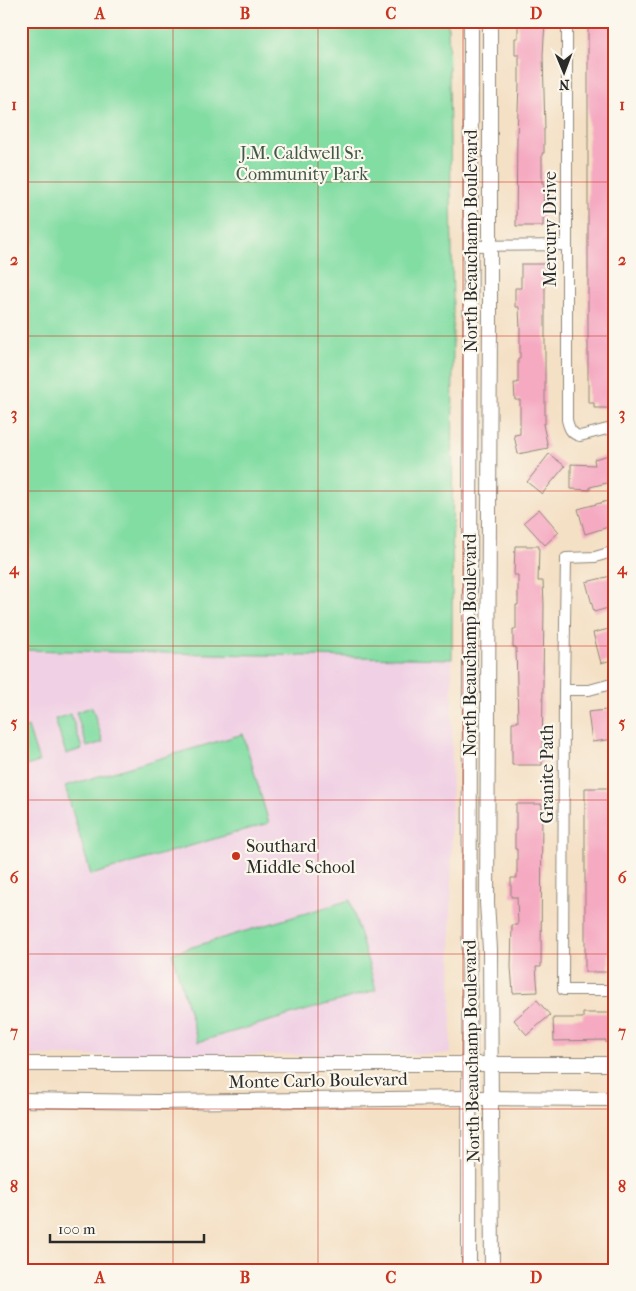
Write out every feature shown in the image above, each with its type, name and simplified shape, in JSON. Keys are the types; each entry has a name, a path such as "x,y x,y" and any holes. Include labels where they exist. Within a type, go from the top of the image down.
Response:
{"street":[{"name":"North Beauchamp Boulevard","path":"469,1270 471,21"},
{"name":"North Beauchamp Boulevard","path":"490,21 487,903 490,949 492,1270"},
{"name":"Mercury Drive","path":"567,21 566,409 569,426 574,435 586,436 615,428"},
{"path":"470,246 566,246"},
{"name":"Granite Path","path":"615,551 595,557 566,558 563,990 615,990"},
{"path":"564,690 589,690 615,683"},
{"name":"Monte Carlo Boulevard","path":"21,1064 615,1064"},
{"name":"Monte Carlo Boulevard","path":"21,1100 157,1102 468,1098 615,1099"}],"shaded area":[{"name":"Southard Middle School","path":"21,650 452,659 451,1054 21,1056"}],"green space":[{"name":"J.M. Caldwell Sr. Community Park","path":"21,21 448,21 453,307 452,659 21,650"},
{"path":"92,707 103,742 87,747 76,712"},
{"path":"71,714 82,749 66,754 55,719"},
{"path":"28,727 39,762 23,767 21,762 21,729"},
{"path":"243,734 269,823 91,875 65,786"},
{"path":"350,900 376,990 198,1042 172,953"}],"building":[{"path":"518,21 545,21 543,55 545,129 544,153 542,153 542,183 544,183 543,226 516,226 519,55 515,55 515,38 518,38"},
{"path":"588,21 615,21 613,82 615,82 615,241 613,241 613,270 615,293 615,408 594,408 594,403 588,403"},
{"path":"521,264 545,264 545,424 543,424 548,448 518,454 514,435 520,434 520,400 515,400 514,383 518,383 520,330 519,307 515,307 515,288 521,288"},
{"path":"549,454 565,466 542,494 527,482"},
{"path":"613,454 615,481 590,487 590,490 571,489 571,464 595,465 594,459"},
{"path":"615,499 615,525 585,534 578,509"},
{"path":"539,509 559,532 545,545 524,522"},
{"path":"515,546 539,546 538,581 543,581 544,605 542,765 512,765 512,722 518,722 516,647 513,647 513,629 516,629 516,605 518,605 518,575 514,575"},
{"path":"615,575 615,606 594,612 586,582"},
{"path":"613,628 615,659 601,663 593,633"},
{"path":"615,709 615,739 592,742 588,712"},
{"path":"585,788 615,788 615,807 612,807 612,830 609,830 609,860 615,860 615,877 611,877 612,947 609,947 609,972 585,972"},
{"path":"516,804 542,804 541,967 536,967 538,992 513,993 511,967 512,925 518,925 517,897 511,897 511,878 517,878 517,849 515,849"},
{"path":"537,1000 550,1015 527,1035 514,1020"},
{"path":"583,1013 615,1013 615,1043 606,1043 606,1040 554,1041 553,1018 583,1018"}],"place":[{"name":"Southard Middle School","path":"236,856"}]}
